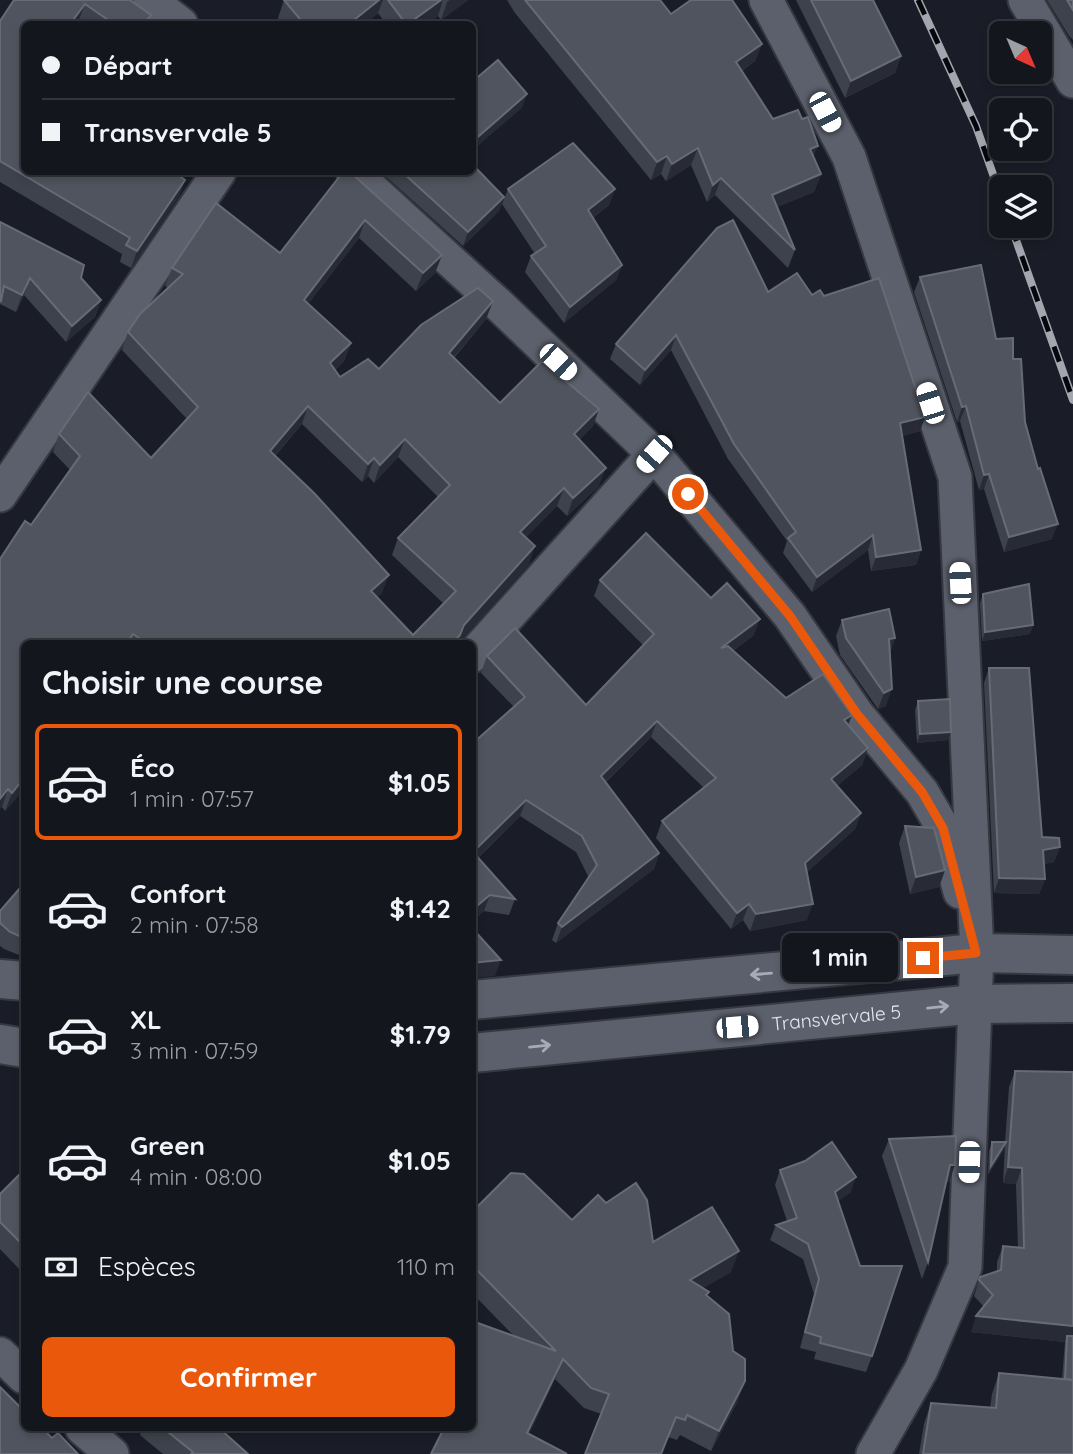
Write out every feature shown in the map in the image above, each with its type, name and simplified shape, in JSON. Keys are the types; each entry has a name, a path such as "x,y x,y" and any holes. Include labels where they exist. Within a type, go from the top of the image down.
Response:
{"main road":[{"path":"476,1000 976,953 1073,955"},
{"path":"0,979 21,981"},
{"name":"Transvervale 5","path":"476,1053 975,1004 1073,1003"},
{"path":"0,1044 21,1048"}],"street":[{"path":"150,0 177,21"},
{"path":"766,0 849,157 955,477 976,953 965,1267 920,1370 873,1454"},
{"path":"1025,0 1073,81"},
{"path":"0,495 217,175"},
{"path":"356,175 500,306 654,454 790,616 857,714 922,792 943,828 976,953"},
{"path":"476,652 654,454"},
{"path":"85,1431 112,1454"}],"building":[{"path":"14,0 130,0 151,15 146,21 110,21 85,4 72,21 21,21 21,173 0,161 0,21"},
{"path":"284,0 379,0 353,21 302,21"},
{"path":"388,0 441,0 412,21 404,21"},
{"path":"525,0 660,0 671,14 691,0 732,0 762,44 736,62 773,119 798,110 802,119 808,117 818,146 810,149 821,174 772,195 795,250 721,178 713,185 698,148 672,164 667,156 657,162"},
{"path":"811,0 873,0 901,56 851,81"},
{"path":"498,60 527,94 476,139 476,79"},
{"path":"573,143 615,189 588,210 622,265 570,307 531,256 546,246 508,189"},
{"path":"476,168 504,197 468,232 405,175 476,175"},
{"path":"24,175 178,175 185,180 137,251 126,245 130,238"},
{"path":"341,175 353,175 442,255 423,273 365,220 304,300 351,343 330,363 340,377 368,359 379,369 421,325 478,288 493,301 449,353 500,403 542,361 599,409 574,434 606,468 573,498 564,488 520,532 535,546 464,625 456,640 142,640 133,634 129,640 21,640 21,782 12,793 8,789 0,799 0,559 25,521 31,525 80,456 59,434 88,392 151,458 198,407 128,332 140,314 183,274 172,268 216,203 280,253","holes":["308,406 368,464 374,458 380,465 405,439 450,485 398,538 456,591 413,635 371,591 389,575 314,493 270,451"]},
{"path":"733,220 768,292 797,273 812,295 820,290 824,296 879,278 925,417 900,423 921,550 876,557 873,535 817,577 788,538 796,532 734,444 676,335 645,370 616,344 717,228"},
{"path":"0,222 84,265 81,278 101,300 72,326 30,278 22,295 4,286 1,301"},
{"path":"981,265 996,339 1013,338 1013,359 1021,359 1025,422 1058,524 1009,537 989,474 984,475 966,406 962,407 920,277"},
{"path":"646,533 711,598 727,583 760,619 721,648 728,646 786,698 823,674 852,715 844,720 868,748 831,779 861,813 805,863 813,904 756,914 749,904 737,913 662,821 716,778 657,721 601,776 659,853 562,927 558,923 597,865 582,836 526,800 476,849 476,740 525,697 487,656 515,628 586,705 654,634 600,580"},
{"path":"1029,584 1033,625 985,632 983,594"},
{"path":"889,609 895,638 889,639 892,689 884,693 846,638 842,620"},
{"path":"989,668 1029,668 1042,837 1059,838 1060,847 1043,850 1045,879 999,878"},
{"path":"950,699 951,732 920,734 918,701"},
{"path":"905,826 934,828 945,870 916,877"},
{"path":"476,855 515,899 490,895 476,907"},
{"path":"20,888 21,937 0,923 0,911"},
{"path":"476,932 501,960 476,963"},
{"path":"1015,1071 1073,1072 1073,1326 976,1316 993,1295 979,1280 980,1277 1001,1270 1003,1246 1024,1248 1022,1168 1008,1167"},
{"path":"956,1136 955,1165 950,1165 928,1262 889,1139"},
{"path":"832,1142 856,1177 835,1192 860,1266 902,1266 872,1356 820,1343 821,1337 805,1332 819,1279 808,1244 776,1225 797,1218 780,1170 805,1161"},
{"path":"992,1142 1006,1142 991,1166"},
{"path":"21,1173 21,1243 0,1222 0,1194"},
{"path":"511,1173 524,1174 572,1220 598,1195 606,1203 636,1183 647,1200 653,1242 712,1207 739,1251 690,1280 709,1292 706,1295 729,1314 733,1351 745,1359 745,1381 719,1431 687,1415 685,1420 676,1417 661,1454 585,1454 609,1394 591,1388 563,1359 527,1433 567,1454 431,1454 442,1431 476,1431 476,1322 556,1351 476,1269 476,1208"},
{"path":"1067,1336 1073,1336 1073,1380 1065,1379"},
{"path":"999,1373 1073,1380 1073,1454 923,1454 931,1403 996,1408"},
{"path":"0,1387 21,1408 21,1431 45,1431 52,1438 58,1433 78,1454 0,1454"},
{"path":"167,1431 222,1431 248,1454 191,1454 193,1452"}],"railway":[{"path":"918,0 976,126 993,175"},
{"path":"1015,238 1073,400"}],"route":[{"path":"688,494 790,616 857,714 922,792 943,828 976,953 923,958"}]}
